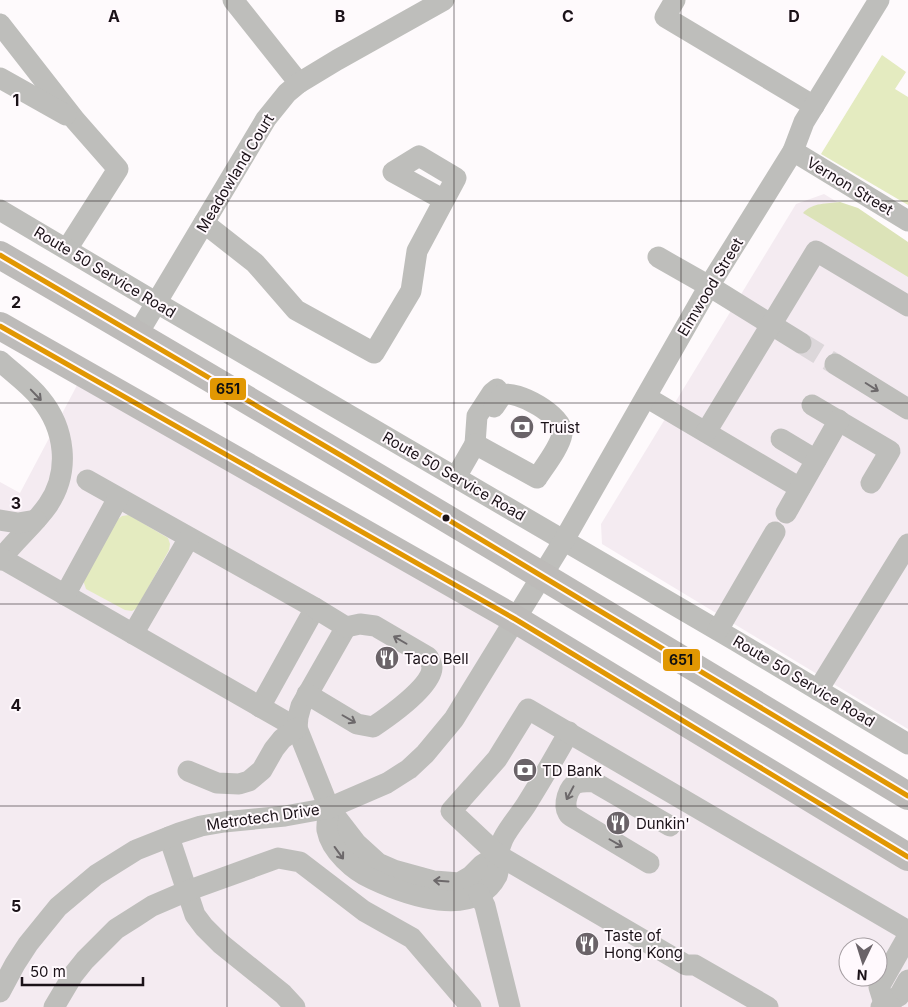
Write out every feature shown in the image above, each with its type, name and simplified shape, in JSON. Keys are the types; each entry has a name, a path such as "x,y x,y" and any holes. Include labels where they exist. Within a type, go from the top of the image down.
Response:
{"highway":[{"path":"0,255 542,574 908,796"},
{"path":"0,326 515,619 908,857"}],"street":[{"path":"233,0 299,83"},
{"name":"Meadowland Court","path":"137,335 266,119 287,93 299,83 337,60 444,0"},
{"path":"675,0 665,17 814,106"},
{"name":"Elmwood Street","path":"542,574 564,540 709,286 793,151 804,122 879,0"},
{"path":"0,24 75,120 118,169 67,249"},
{"path":"0,78 75,120"},
{"name":"Vernon Street","path":"793,151 908,221"},
{"path":"204,223 256,263 296,310 374,353 411,290 417,251 444,200"},
{"name":"Route 50 Service Road","path":"0,210 718,630 908,744"},
{"path":"706,432 816,251 908,306"},
{"path":"658,257 801,343"},
{"path":"0,361 39,397 53,417 63,452 62,469 53,496 36,520 0,559 297,728"},
{"path":"835,364 908,410"},
{"path":"498,388 515,394 545,410 561,424 562,435 559,442 537,478 475,444 478,416 492,393 498,388"},
{"path":"456,477 502,395 515,394"},
{"path":"646,397 800,488"},
{"path":"812,405 890,451 871,483"},
{"path":"786,513 839,420"},
{"path":"781,439 816,460"},
{"path":"87,480 346,627 360,624 375,626 428,657 432,665 430,675 418,692 373,727 357,724 307,694"},
{"path":"65,595 118,498"},
{"path":"0,520 18,522 36,520"},
{"path":"718,630 775,532"},
{"path":"134,634 188,538"},
{"path":"818,690 908,544"},
{"name":"Metrotech Drive","path":"0,992 28,944 58,907 76,890 129,854 201,826 285,816 329,808 387,783 409,769 425,754 454,718 542,574"},
{"path":"260,707 315,608"},
{"path":"346,627 307,694 298,717 297,728 329,808 356,843 378,863 412,876 434,881 459,882 471,876 482,865 498,855"},
{"path":"768,1007 696,965 686,965 498,855 451,811 497,759 528,709 908,931"},
{"path":"188,772 217,783 239,784 248,781 262,770 282,739 297,728"},
{"path":"329,808 327,830 336,849 344,859 370,878 405,892 447,902 460,901 479,894 493,882 498,873 498,855 503,839 569,732"},
{"path":"649,863 574,818 568,812 566,801 570,790 576,784 585,781 594,782 670,826"},
{"path":"169,837 196,915 204,927 220,944 283,994 295,1007"},
{"path":"54,1007 72,975 116,929 152,906 187,891 278,858 300,862 364,911 412,938 471,1007"},
{"path":"479,894 486,906 510,1007"},
{"path":"908,936 879,987 885,1006 899,996 908,980"}],"shaded area":[{"path":"824,194 908,245 908,729 602,544 601,524 796,204"},
{"path":"83,374 908,857 908,1007 0,1007 0,482 20,493"}],"green space":[{"path":"882,55 906,72 895,89 908,97 908,205 821,154"},
{"path":"840,202 858,208 908,242 908,277 803,213 816,205"},
{"path":"129,515 168,538 170,544 169,550 137,608 132,611 125,610 86,589 83,580 117,520 122,516"}],"tunnel":[{"path":"801,343 835,364"}],"transit line":[{"name":"651","path":"0,255 342,456 908,796"},
{"name":"651","path":"0,326 515,619 908,857"}],"place":[{"name":"Truist","path":"522,427"},
{"name":"Taco Bell","path":"387,658"},
{"name":"TD Bank","path":"525,770"},
{"name":"Dunkin'","path":"618,823"},
{"name":"Taste of Hong Kong","path":"587,944"}]}
